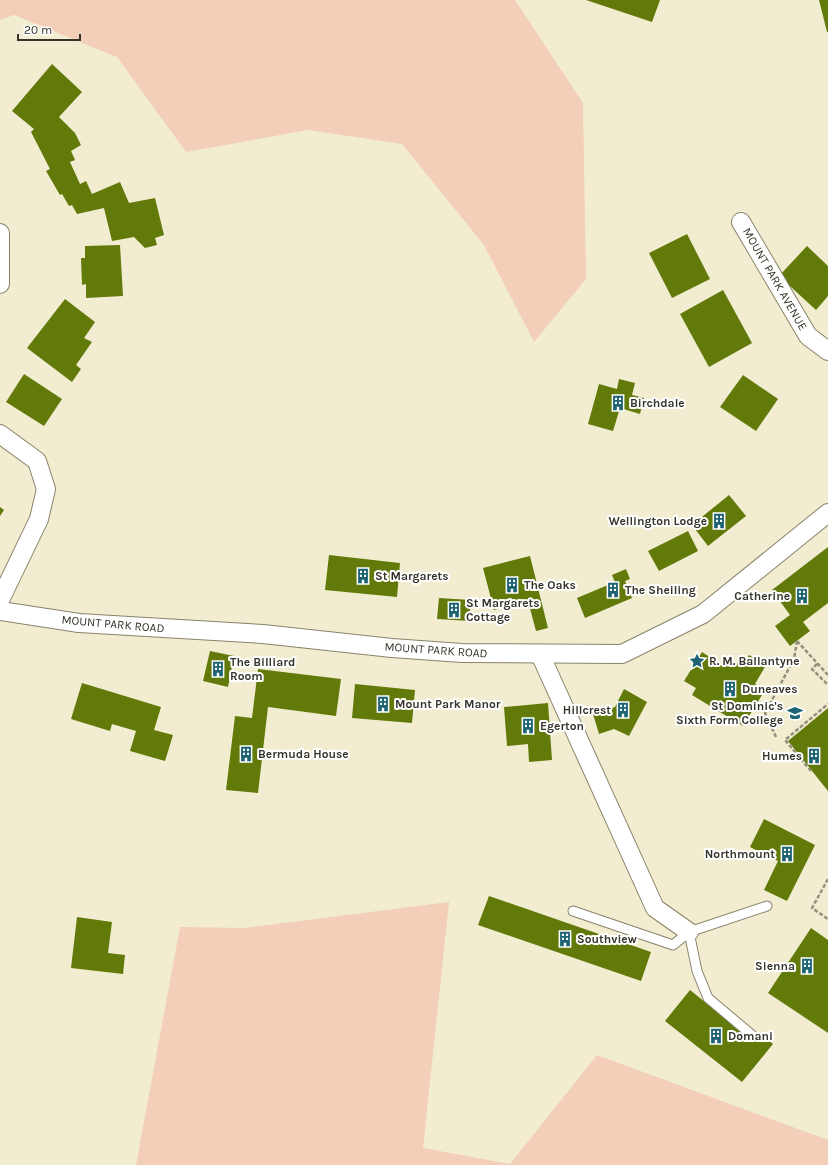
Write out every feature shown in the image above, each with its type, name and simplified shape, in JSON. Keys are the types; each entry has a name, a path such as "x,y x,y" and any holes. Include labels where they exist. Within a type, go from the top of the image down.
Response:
{"street":[{"name":"MOUNT PARK AVENUE","path":"741,222 808,336 828,351"},
{"path":"0,234 0,284"},
{"path":"0,434 37,461 46,489 39,519 0,600"},
{"name":"MOUNT PARK ROAD","path":"0,611 79,624 263,634 392,648 462,653 622,654 703,614 828,513"},
{"path":"540,654 655,908 689,932"}],"lane":[{"path":"573,912 673,945 689,932 767,906"},
{"path":"689,932 697,971 708,998 753,1036"}],"path":[{"path":"776,737 765,713 794,659 797,641 828,675"},
{"path":"817,664 812,669 828,685"},
{"path":"811,771 785,740 828,704"},
{"path":"828,879 812,908 828,919"}],"shaded area":[{"path":"0,0 515,0 583,103 586,279 534,342 484,245 402,144 308,130 186,152 117,57 14,15 0,20"},
{"path":"449,902 423,1148 510,1164 597,1055 828,1140 828,1165 136,1165 180,927 244,928"}],"building":[{"path":"586,0 660,0 652,22"},
{"path":"819,0 828,0 828,32 827,32"},
{"path":"52,64 82,92 59,117 75,133 81,145 71,151 75,160 70,162 80,184 86,181 92,194 120,182 129,203 155,198 164,235 155,238 157,245 145,248 134,237 112,241 104,208 77,214 72,205 69,206 62,194 60,195 46,171 50,169 31,132 34,129 12,111"},
{"path":"687,234 710,279 672,298 649,253"},
{"path":"120,245 123,296 86,298 86,284 82,285 81,258 85,258 85,246"},
{"path":"807,246 828,266 828,296 816,310 779,276"},
{"path":"723,290 752,343 709,367 680,314"},
{"path":"65,299 95,322 84,338 92,342 76,365 81,369 72,382 27,348"},
{"path":"24,374 62,399 44,426 6,402"},
{"path":"743,375 778,399 756,431 720,407"},
{"name":"Birchdale","path":"619,379 635,383 632,395 644,398 640,414 620,408 613,431 588,424 599,384 617,389"},
{"name":"Wellington Lodge","path":"729,495 746,516 708,546 692,525"},
{"path":"0,507 4,510 0,516"},
{"path":"688,531 698,551 659,571 648,551"},
{"name":"Catherine","path":"828,547 828,603 803,622 810,631 790,646 775,626 790,615 772,590"},
{"name":"St Margarets","path":"329,555 400,563 397,597 325,590"},
{"name":"The Oaks","path":"530,556 548,628 536,631 528,601 494,610 483,568"},
{"name":"The Sheiling","path":"626,569 630,579 625,581 632,598 585,618 577,598 615,582 612,575"},
{"name":"St Margarets Cottage","path":"439,598 471,600 469,621 437,619"},
{"name":"The Billiard Room","path":"210,651 234,656 228,687 203,681"},
{"name":"Duneaves","path":"702,652 722,665 727,657 742,666 749,655 766,665 755,684 765,690 743,726 692,695 696,688 684,681"},
{"name":"Bermuda House","path":"258,669 341,679 336,716 268,707 258,793 226,790 235,716 252,718"},
{"path":"82,683 161,707 154,730 173,735 165,761 130,751 136,731 112,724 110,731 71,719"},
{"name":"Mount Park Manor","path":"355,684 415,690 412,723 352,718"},
{"name":"Hillcrest","path":"624,689 647,702 629,736 614,729 599,734 593,714 615,707"},
{"name":"Egerton","path":"548,703 552,760 529,762 528,744 507,746 504,707"},
{"name":"Humes","path":"828,708 828,791 788,741"},
{"name":"Northmount","path":"764,819 815,845 787,901 764,890 778,861 750,847"},
{"name":"Southview","path":"489,896 651,952 641,981 478,925"},
{"path":"77,917 112,922 108,953 125,955 123,974 71,968"},
{"name":"Sienna","path":"811,928 828,940 828,1033 768,993"},
{"name":"Domani","path":"690,990 752,1040 759,1032 773,1044 742,1082 665,1021"}],"place":[{"name":"Birchdale","path":"618,403"},
{"name":"Wellington Lodge","path":"719,521"},
{"name":"St Margarets","path":"363,576"},
{"name":"The Oaks","path":"512,585"},
{"name":"The Sheiling","path":"613,590"},
{"name":"Catherine","path":"802,596"},
{"name":"St Margarets Cottage","path":"454,610"},
{"name":"R. M. Ballantyne","path":"697,661"},
{"name":"The Billiard Room","path":"218,669"},
{"name":"Duneaves","path":"730,689"},
{"name":"Mount Park Manor","path":"383,704"},
{"name":"Hillcrest","path":"623,710"},
{"name":"St Dominic's Sixth Form College","path":"795,713"},
{"name":"Egerton","path":"528,726"},
{"name":"Bermuda House","path":"246,754"},
{"name":"Humes","path":"814,756"},
{"name":"Northmount","path":"787,854"},
{"name":"Southview","path":"565,939"},
{"name":"Sienna","path":"807,966"},
{"name":"Domani","path":"716,1036"}]}
